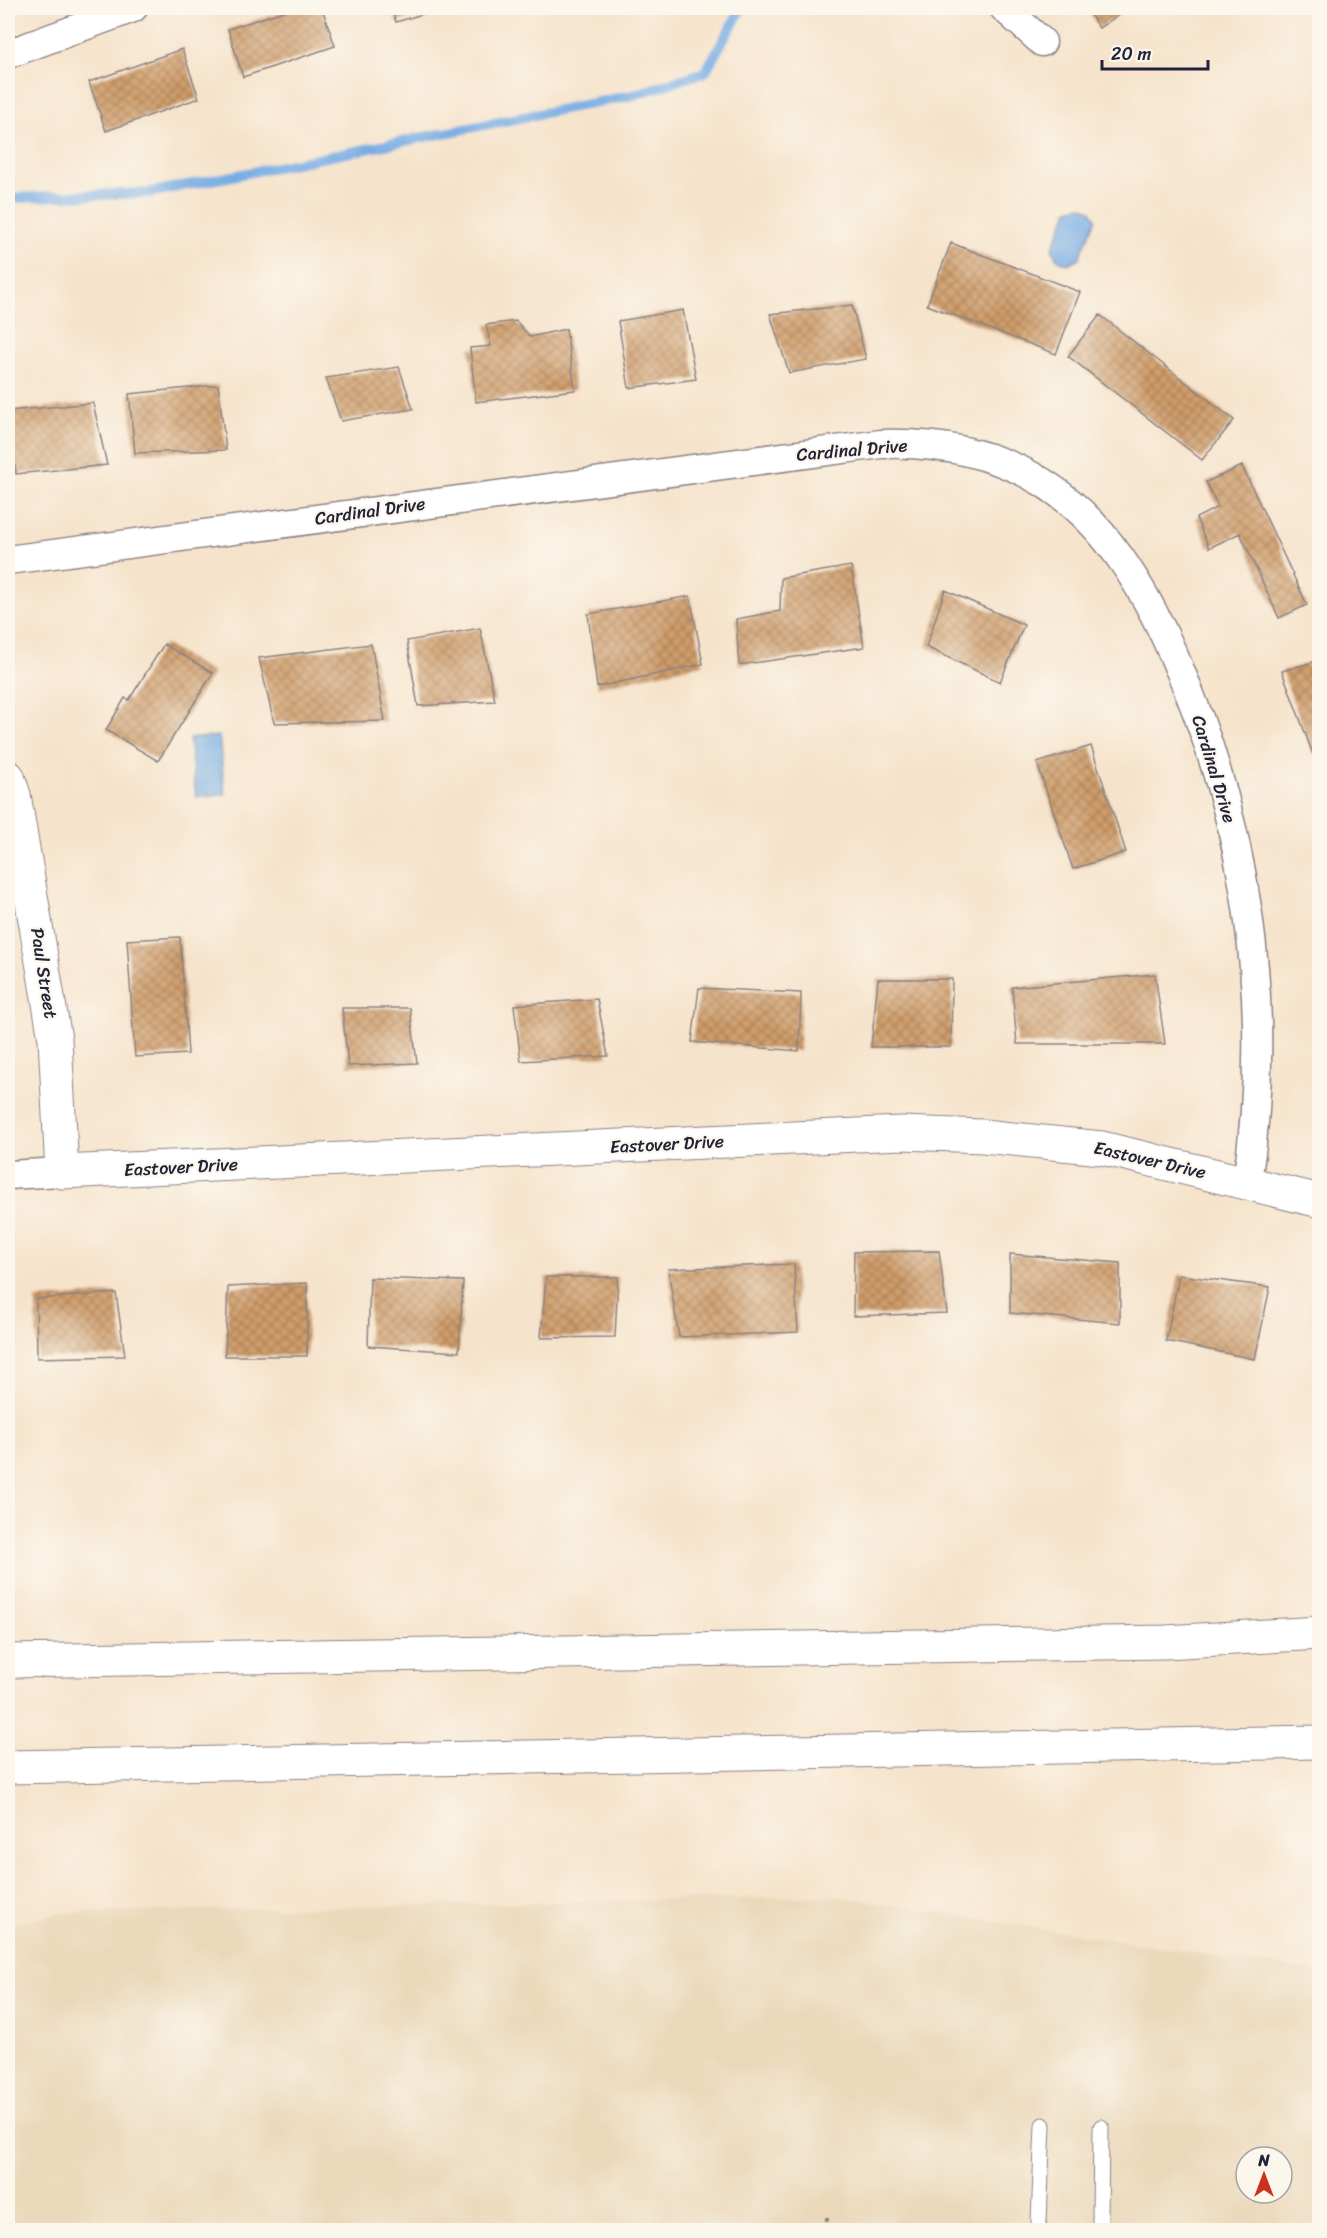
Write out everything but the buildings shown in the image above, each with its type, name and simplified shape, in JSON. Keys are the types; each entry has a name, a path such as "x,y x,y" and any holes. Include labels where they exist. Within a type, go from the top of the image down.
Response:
{"main road":[{"name":"Paul Street","path":"8,777 14,795 55,1039 62,1172"},
{"name":"Eastover Drive","path":"62,1172 901,1133 983,1136 1102,1148 1320,1201"},
{"path":"8,1661 195,1656 1165,1642 1320,1633"},
{"path":"8,1767 1320,1742"}],"street":[{"path":"8,54 133,8"},
{"path":"1004,8 1042,42"},
{"name":"Cardinal Drive","path":"8,560 881,444 928,444 965,450 992,458 1027,473 1051,488 1087,518 1134,578 1162,628 1194,702 1212,754 1243,876 1256,984 1257,1092 1247,1183"},
{"name":"Eastover Drive","path":"8,1175 62,1172"}],"lane":[{"path":"1039,2221 1043,2125"},
{"path":"1100,2222 1101,2127"}],"path":[{"path":"827,2217 827,2230"}],"shaded area":[{"path":"835,1896 1319,1972 1319,2230 8,2230 8,1924 63,1913"}],"water":[{"path":"1081,206 1091,210 1096,219 1079,258 1068,264 1057,259 1052,249 1069,209"},
{"path":"219,736 225,794 196,797 189,739"}],"waterway":[{"path":"8,198 148,193 633,95 705,72 742,8"}]}
